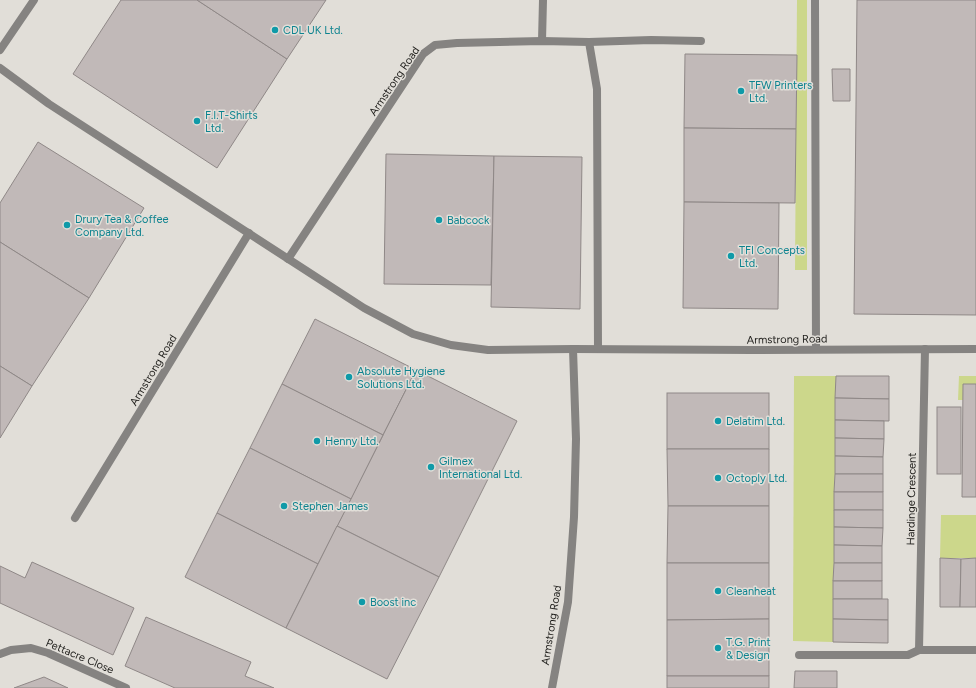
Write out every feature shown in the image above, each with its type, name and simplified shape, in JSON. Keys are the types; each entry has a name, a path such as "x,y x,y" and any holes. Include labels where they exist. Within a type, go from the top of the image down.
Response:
{"street":[{"path":"0,50 34,0"},
{"path":"542,41 543,0"},
{"path":"815,0 816,349"},
{"name":"Armstrong Road","path":"288,259 423,54 435,45 542,41 701,41"},
{"path":"589,42 597,89 598,350"},
{"name":"Armstrong Road","path":"0,68 49,104 364,308 413,334 451,345 488,350 976,349"},
{"name":"Armstrong Road","path":"75,518 249,233"},
{"name":"Armstrong Road","path":"552,688 568,602 572,548 576,439 573,349"},
{"name":"Hardinge Crescent","path":"919,650 924,349"},
{"name":"Pettacre Close","path":"0,654 11,650 31,648 48,653 126,688"},
{"path":"800,655 908,655 919,650 976,650"}],"green space":[{"path":"797,0 807,0 807,270 795,270"},
{"path":"794,376 836,376 833,642 793,641"},
{"path":"959,376 976,376 976,384 963,400 958,400"},
{"path":"941,515 976,515 976,558 940,558"}],"building":[{"name":"F.I.T-Shirts Ltd.","path":"121,0 197,0 287,59 217,168 73,74"},
{"name":"CDL UK Ltd.","path":"197,0 326,0 287,59"},
{"path":"857,0 976,0 976,315 854,314"},
{"name":"TFW Printers Ltd.","path":"685,54 797,55 796,129 684,128"},
{"path":"832,69 850,69 850,101 833,101"},
{"name":"TFW Printers Ltd.","path":"684,128 796,129 795,203 684,202"},
{"name":"Drury Tea & Coffee Company Ltd.","path":"38,142 144,208 89,298 0,242 0,203"},
{"name":"Babcock","path":"386,154 494,156 491,285 384,284"},
{"name":"Babcock","path":"494,156 582,157 580,309 491,307"},
{"name":"TFI Concepts Ltd.","path":"684,202 779,203 778,309 683,308"},
{"path":"0,242 89,298 32,386 0,366"},
{"name":"Absolute Hygiene Solutions Ltd.","path":"315,319 416,370 383,435 282,384"},
{"path":"0,366 32,386 0,438"},
{"name":"Gilmex International Ltd.","path":"416,370 517,421 439,577 337,526"},
{"path":"836,376 889,376 889,399 835,398"},
{"name":"Henny Ltd.","path":"282,384 383,435 351,499 250,448"},
{"path":"963,384 976,384 976,497 962,497"},
{"name":"Delatim Ltd.","path":"667,393 769,393 769,449 667,449"},
{"path":"835,398 889,399 889,421 835,420"},
{"path":"937,407 961,407 961,474 937,474"},
{"path":"835,420 884,421 884,439 835,438"},
{"path":"835,438 884,439 883,457 835,456"},
{"name":"Stephen James","path":"250,448 351,499 318,564 217,513"},
{"name":"Octoply Ltd.","path":"667,449 769,449 769,506 668,506"},
{"path":"835,456 883,457 883,474 835,474"},
{"path":"835,474 883,474 883,492 834,492"},
{"path":"834,492 883,492 883,510 834,510"},
{"path":"668,506 769,506 769,563 667,563"},
{"path":"834,510 883,510 883,528 834,527"},
{"path":"217,513 318,564 286,628 185,577"},
{"name":"Boost inc","path":"337,526 439,577 387,679 286,628"},
{"path":"834,527 883,528 882,546 834,545"},
{"path":"834,545 882,546 882,563 834,563"},
{"path":"940,558 961,559 960,607 940,607"},
{"path":"976,558 976,607 960,607 961,559"},
{"path":"32,562 134,608 113,655 0,603 0,566 25,578"},
{"name":"Cleanheat","path":"667,563 769,563 769,619 667,620"},
{"path":"834,563 882,563 882,581 833,581"},
{"path":"833,581 882,581 882,599 833,599"},
{"path":"833,599 888,599 888,620 833,619"},
{"path":"146,617 251,662 245,676 274,688 175,688 125,666"},
{"name":"T.G. Print & Design","path":"769,619 769,676 667,676 667,620"},
{"path":"833,619 888,620 888,643 833,642"},
{"path":"795,671 837,671 837,688 794,688"},
{"path":"667,676 769,676 769,688 667,688"},
{"path":"44,677 68,688 14,688"}],"place":[{"name":"CDL UK Ltd.","path":"275,30"},
{"name":"TFW Printers Ltd.","path":"741,91"},
{"name":"F.I.T-Shirts Ltd.","path":"197,121"},
{"name":"Babcock","path":"439,220"},
{"name":"Drury Tea & Coffee Company Ltd.","path":"67,225"},
{"name":"TFI Concepts Ltd.","path":"731,256"},
{"name":"Absolute Hygiene Solutions Ltd.","path":"349,377"},
{"name":"Delatim Ltd.","path":"718,421"},
{"name":"Henny Ltd.","path":"317,441"},
{"name":"Gilmex International Ltd.","path":"431,467"},
{"name":"Octoply Ltd.","path":"718,478"},
{"name":"Stephen James","path":"284,506"},
{"name":"Cleanheat","path":"718,591"},
{"name":"Boost inc","path":"362,602"},
{"name":"T.G. Print & Design","path":"718,648"}]}
